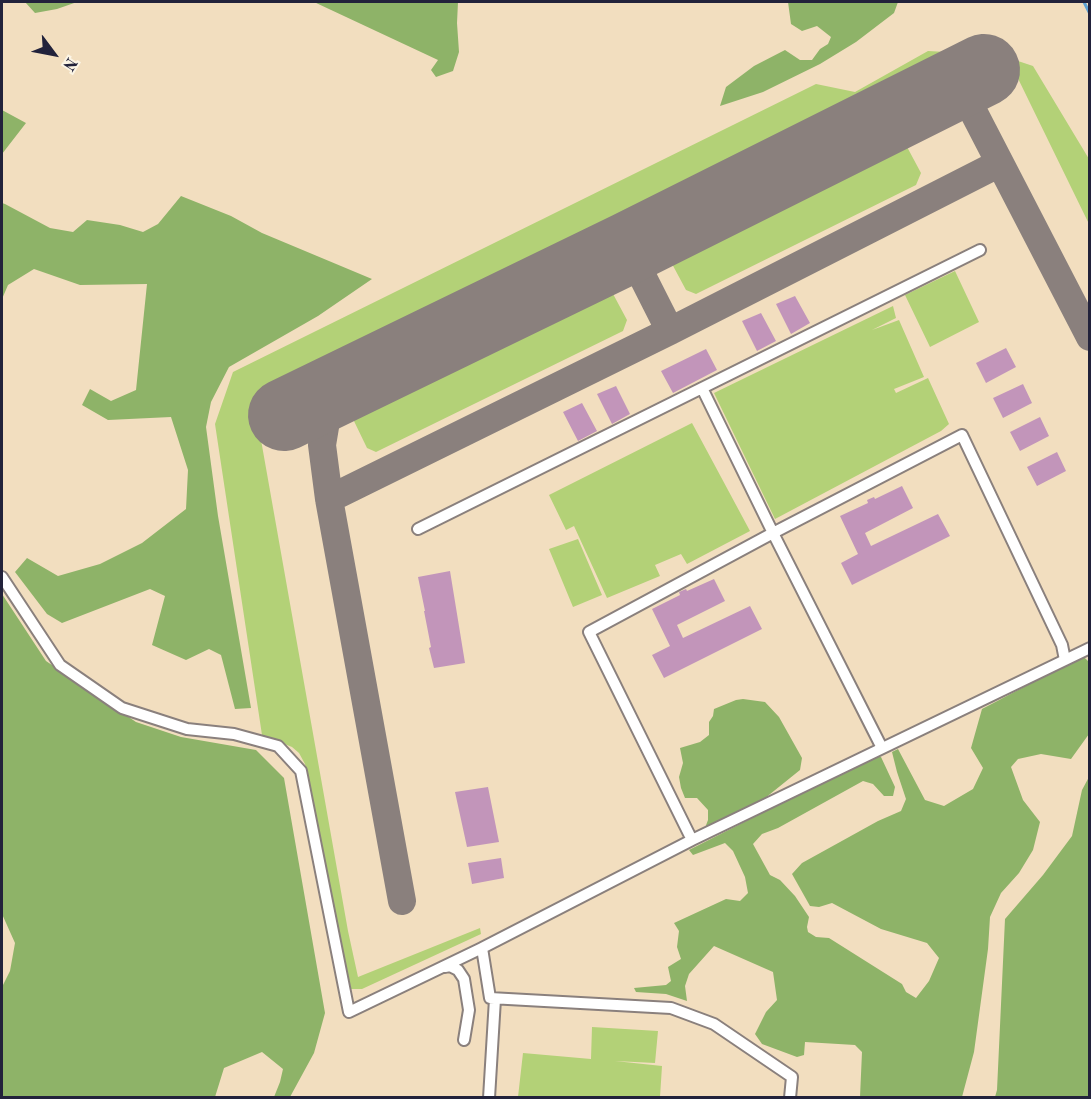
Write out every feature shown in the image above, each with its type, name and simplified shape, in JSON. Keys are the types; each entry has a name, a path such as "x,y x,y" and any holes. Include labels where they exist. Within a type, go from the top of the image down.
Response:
{"lane":[{"path":"418,529 980,250"},
{"path":"702,388 772,533 882,748"},
{"path":"692,840 589,632 772,533 962,435 1062,645 1065,660"},
{"path":"2,577 60,665 122,708 187,729 234,734 278,746 301,771 349,1012 482,948 692,840 1089,648"},
{"path":"482,948 490,998 671,1008 714,1024 792,1077 790,1098"},
{"path":"442,967 450,966 458,970 464,978 469,1010 464,1040"},
{"path":"489,1098 495,999"}],"green space":[{"path":"25,2 77,2 35,13"},
{"path":"314,2 458,2 459,52 453,71 436,77 431,70 438,60"},
{"path":"788,2 898,2 894,13 856,42 820,64 763,92 720,106 726,87 754,66 785,50 800,60 812,60 820,49 828,44 831,37 817,26 802,31 791,24"},
{"path":"928,51 1000,55 1033,66 1089,159 1089,224 1008,58 958,57 255,406 358,977 480,928 481,934 362,989 351,989 305,764 299,753 292,747 262,735 215,424 233,372 816,84 855,92"},
{"path":"2,110 26,123 2,154"},
{"path":"896,142 906,145 921,173 916,185 696,294 686,290 671,262 675,251"},
{"path":"181,196 372,279 318,316 229,367 211,402 206,427 218,516 251,708 235,709 221,655 209,649 186,660 152,645 165,596 150,589 62,623 47,614 15,572 27,558 58,576 100,564 142,543 186,509 188,470 171,417 108,420 82,405 90,389 111,401 136,390 147,284 80,285 34,269 8,285 2,299 2,203 50,228 73,232 87,220 120,225 143,232 158,224"},
{"path":"955,271 979,322 930,347 905,295"},
{"path":"603,288 612,292 627,320 623,331 376,452 367,448 353,419 359,408"},
{"path":"893,306 896,318 872,330 899,320 924,377 894,389 896,393 928,378 949,424 941,431 775,519 714,393"},
{"path":"692,423 750,531 687,564 681,554 655,565 660,576 607,598 574,526 566,530 549,495"},
{"path":"578,539 602,595 573,607 549,549"},
{"path":"2,594 46,661 136,722 181,737 256,750 284,778 325,1013 314,1053 290,1097 274,1097 283,1069 262,1052 224,1068 215,1097 2,1097 2,987 10,971 15,943 2,914"},
{"path":"1083,656 1089,662 1089,734 1071,759 1041,754 1018,759 1011,767 1023,800 1040,822 1033,850 1019,873 1001,893 990,917 974,1052 962,1097 860,1097 862,1052 855,1045 805,1042 804,1055 797,1057 762,1044 755,1034 766,1012 777,1000 773,972 714,946 689,974 685,986 687,1001 666,994 636,992 634,988 666,985 671,981 668,967 681,959 677,947 679,931 674,923 726,899 740,901 748,893 745,877 733,851 725,843 693,855 689,850 873,757 881,757 895,787 893,796 884,796 873,784 863,781 778,828 762,834 753,844 770,875 780,880 795,896 809,917 808,932 816,937 829,938 902,984 906,992 916,998 929,981 939,958 927,943 881,929 832,903 819,907 810,906 792,874 802,863 878,821 901,811 906,799 892,752 898,749 925,800 944,806 973,789 983,768 971,748 982,709"},
{"path":"743,699 765,702 779,717 802,758 800,770 754,807 709,832 705,828 708,810 697,798 685,798 681,788 679,777 683,763 680,748 700,742 709,735 709,722 714,709"},
{"path":"1089,777 1089,1097 995,1097 1005,919 1043,875 1072,836 1082,790"},
{"path":"592,1027 658,1031 655,1063 615,1061 662,1066 660,1097 518,1097 523,1053 591,1059"}],"building":[{"path":"795,296 810,323 791,334 776,304"},
{"path":"761,313 776,341 757,351 742,321"},
{"path":"1006,348 1016,367 986,383 976,363"},
{"path":"706,349 717,370 673,393 661,371"},
{"path":"1023,384 1032,403 1003,418 993,398"},
{"path":"616,386 630,414 612,424 597,394"},
{"path":"582,403 597,431 578,441 563,412"},
{"path":"1040,417 1049,436 1020,451 1010,432"},
{"path":"1057,452 1066,471 1037,486 1027,467"},
{"path":"902,486 913,508 865,533 871,546 938,514 950,536 852,585 841,563 858,554 840,516 868,503 867,500 874,497 875,499"},
{"path":"450,571 465,663 434,668 418,577"},
{"path":"714,579 725,601 677,625 683,638 750,606 762,629 664,678 652,655 670,646 652,609 680,595 679,592 686,589 687,591"},
{"path":"488,787 499,842 467,847 455,792"},
{"path":"501,858 504,878 472,884 468,863"}],"waterway":[{"path":"1084,2 1090,14"}],"taxiway":[{"path":"959,84 1090,337"},
{"path":"329,499 670,331 1000,163"},
{"path":"628,248 670,331"},
{"path":"331,391 322,445 329,499 402,901"}],"runway":[{"path":"284,415 628,248 984,70"}]}
